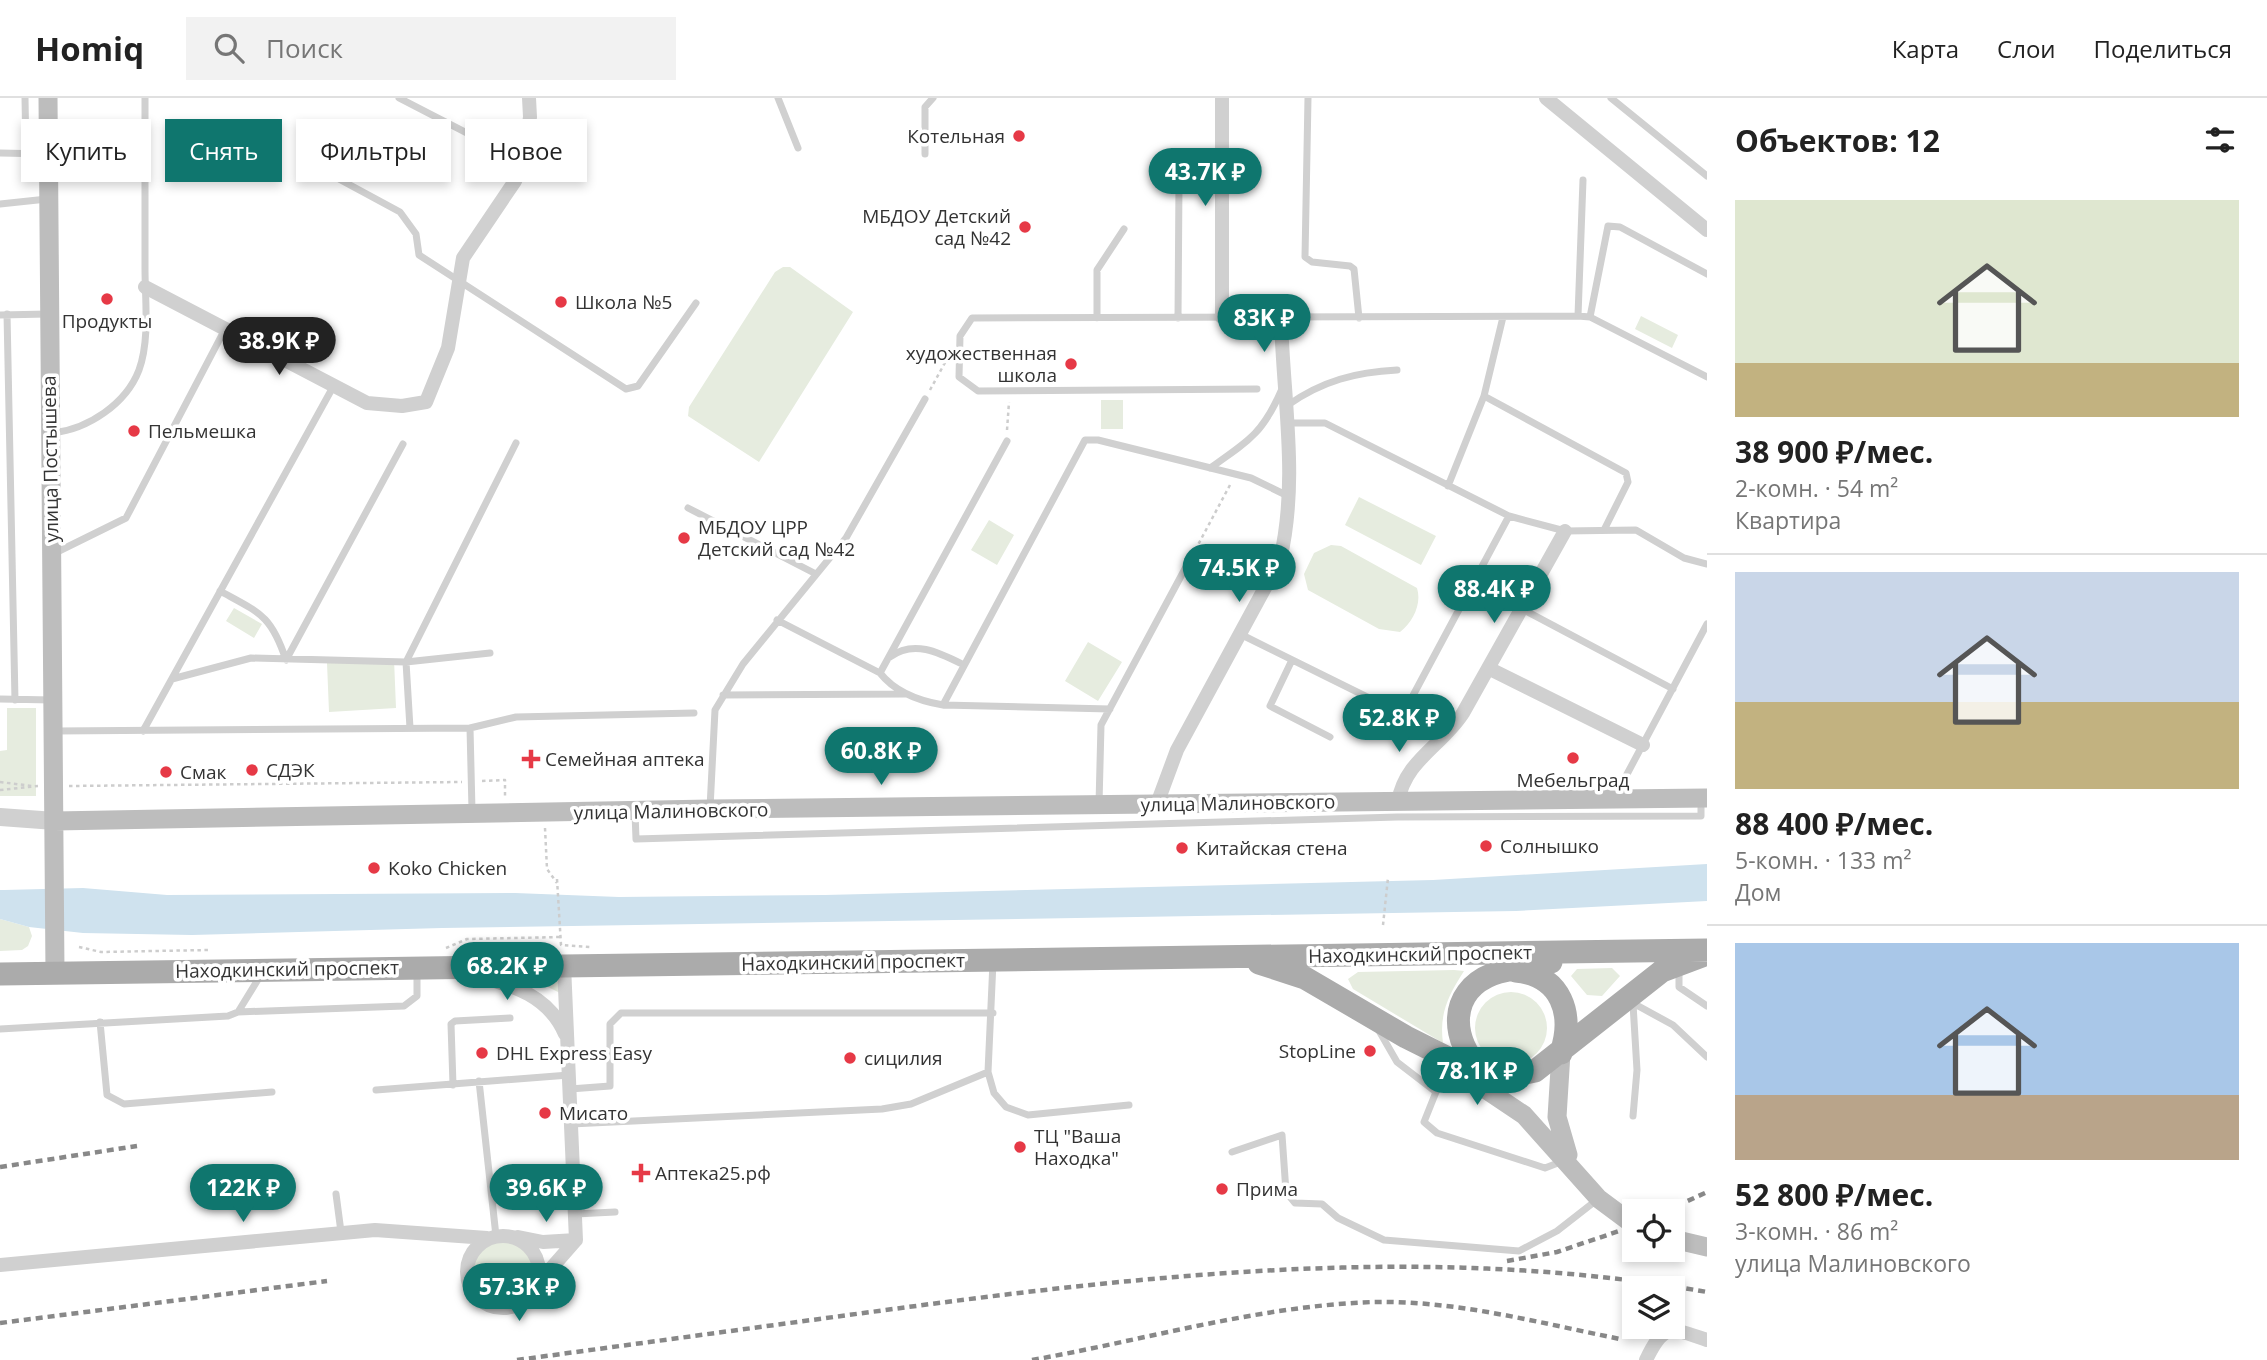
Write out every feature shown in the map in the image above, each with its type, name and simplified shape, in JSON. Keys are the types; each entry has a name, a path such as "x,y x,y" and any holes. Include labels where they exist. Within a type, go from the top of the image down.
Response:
{"main road":[{"name":"улица Постышева","path":"48,98 48,119"},
{"name":"улица Постышева","path":"48,182 54,731 45,786 55,821 55,973"},
{"name":"улица Малиновского","path":"55,821 1157,804 1398,810 1704,798"},
{"name":"Находкинский проспект","path":"0,974 1707,950"},
{"path":"1454,1055 1458,1017 1464,1000 1478,982 1494,974 1621,951"},
{"path":"1413,954 1467,960 1527,973 1544,980 1559,996 1566,1013 1568,1032 1560,1054 1557,1116 1566,1158"},
{"path":"1484,1073 1521,1076 1535,1071 1631,1001 1662,971 1681,962 1707,955"},
{"path":"1204,957 1254,962 1281,968 1406,1037 1454,1055 1484,1073 1505,1101"},
{"path":"1454,1055 1538,1128 1566,1158 1584,1184 1622,1216"},
{"path":"1685,1242 1707,1247"}],"street":[{"path":"529,98 530,119"},
{"path":"1222,98 1222,317"},
{"path":"1546,98 1707,230"},
{"path":"145,287 333,387 367,402 402,406 426,402 449,348 463,258 514,182"},
{"path":"1157,804 1177,750 1242,635 1280,560 1290,498 1290,423 1283,389 1281,318"},
{"path":"1398,810 1401,787 1416,761 1447,736 1490,668 1565,531"},
{"path":"1490,668 1643,745"},
{"path":"0,817 55,821"},
{"path":"492,1237 475,1247 466,1273 469,1286 478,1299 492,1307 506,1308 529,1297 545,1271 571,1249 576,1240 564,965"},
{"path":"447,967 518,987 534,996 560,1021 568,1041"},
{"path":"0,1265 376,1230 513,1236 543,1242 576,1240"},
{"path":"513,1236 527,1244 536,1256 540,1271 537,1285"},
{"path":"1646,1360 1661,1334 1674,1329 1707,1340"}],"lane":[{"path":"26,98 26,119"},
{"path":"50,434 82,426 106,412 127,391 139,370 144,343 145,98"},
{"path":"399,98 465,132"},
{"path":"778,98 798,148"},
{"path":"925,154 925,107 933,98"},
{"path":"1308,98 1306,257 1311,262 1350,266 1354,269 1359,318"},
{"path":"1611,98 1707,176"},
{"path":"0,153 21,154"},
{"path":"1578,316 1583,180"},
{"path":"344,182 400,212 416,234 419,256 460,279 613,383 626,389 638,386 696,303"},
{"path":"1178,318 1179,183"},
{"path":"0,204 48,199"},
{"path":"1590,317 1608,226 1620,227 1707,274"},
{"path":"1097,318 1097,270 1124,229"},
{"path":"15,700 4,314 48,314"},
{"path":"1257,389 978,391 959,377 960,336 972,318 1578,316 1590,317 1707,377"},
{"path":"1448,486 1484,396 1503,317"},
{"path":"52,554 126,518 225,329"},
{"path":"1287,406 1335,379 1367,372 1397,370"},
{"path":"143,731 333,387"},
{"path":"1210,468 1263,428 1283,389"},
{"path":"1484,396 1626,473 1628,482 1604,530"},
{"path":"710,809 715,710 777,620 846,538 925,399"},
{"path":"1290,423 1325,423 1509,516 1565,531 1636,530 1684,558 1707,562"},
{"path":"943,705 1085,440 1098,440 1235,474 1290,498"},
{"path":"880,673 1007,441"},
{"path":"410,728 406,662 516,443"},
{"path":"286,660 402,444"},
{"path":"0,503 11,503"},
{"path":"688,508 816,574"},
{"path":"1402,716 1509,516"},
{"path":"1099,805 1101,725 1187,565"},
{"path":"220,591 247,606 276,629 286,660"},
{"path":"1522,609 1673,689"},
{"path":"777,620 880,673 887,681 920,701 943,705 1110,709"},
{"path":"1626,799 1626,776 1707,624"},
{"path":"1242,635 1447,736"},
{"path":"889,658 903,648 920,648 964,665"},
{"path":"172,679 251,658 406,662 490,653"},
{"path":"1292,660 1270,706 1330,737"},
{"path":"723,695 907,694"},
{"path":"0,699 54,700"},
{"path":"54,731 470,728 516,717 694,713"},
{"path":"470,728 473,814"},
{"path":"635,812 636,839 1398,810 1701,816 1704,798"},
{"path":"993,960 993,1013 988,1072 994,1093 1006,1107 1028,1115 1129,1105"},
{"path":"1681,962 1677,975 1679,987 1687,995 1707,1006"},
{"path":"0,1029 228,1016 238,1012 404,1006 417,996 417,967"},
{"path":"238,1012 264,970"},
{"path":"1631,1001 1672,1025 1707,1057"},
{"path":"1631,1001 1637,1070 1633,1116"},
{"path":"376,1090 479,1081 570,1082 610,1086 610,1024 621,1013 993,1013"},
{"path":"1371,1016 1397,1062 1436,1092"},
{"path":"453,1085 451,1024 455,1021 510,1018"},
{"path":"100,1022 107,1095 114,1101 124,1104 272,1092"},
{"path":"1454,1055 1424,1122 1437,1133 1545,1168 1566,1158"},
{"path":"571,1125 882,1110 911,1104 988,1072"},
{"path":"479,1081 492,1237"},
{"path":"1232,1152 1282,1135 1286,1192 1295,1203 1322,1205 1338,1218 1384,1240 1518,1251 1557,1231 1599,1199"},
{"path":"336,1194 341,1233"},
{"path":"575,1214 615,1212"}],"path":[{"path":"925,399 960,336"},
{"path":"1007,441 1010,392"},
{"path":"1187,565 1235,474"},
{"path":"0,782 45,786"},
{"path":"0,790 45,786 471,782"},
{"path":"1383,925 1388,878"},
{"path":"434,948 448,948 467,939 561,935 557,879"},
{"path":"79,947 101,952 212,950"}],"shaded area":[{"path":"783,267 790,267 853,312 759,462 688,416 689,407 775,272"},
{"path":"1641,316 1678,335 1672,348 1635,329"},
{"path":"1101,400 1123,400 1123,429 1101,429"},
{"path":"1359,497 1436,536 1421,565 1345,525"},
{"path":"989,520 1014,535 997,565 971,550"},
{"path":"1331,545 1341,546 1417,588 1415,612 1400,632 1379,629 1308,590 1304,574 1314,553"},
{"path":"234,608 262,624 254,638 226,621"},
{"path":"1088,642 1122,662 1098,701 1065,681"},
{"path":"394,659 396,708 329,712 327,663"},
{"path":"7,708 36,708 36,796 0,796 0,751 7,750"},
{"path":"0,919 29,927 32,936 28,946 22,950 0,951"},
{"path":"1612,968 1620,976 1602,996 1587,995 1571,976 1577,969"},
{"path":"512,969 558,969 560,993"},
{"path":"1464,971 1446,1006 1442,1023 1443,1043 1353,989 1348,979 1358,972"},
{"path":"1511,992 1525,995 1537,1002 1544,1014 1547,1028 1544,1042 1537,1054 1525,1061 1511,1064 1497,1061 1485,1054 1478,1042 1475,1028 1478,1014 1485,1002 1497,995"},
{"path":"503,1241 524,1250 533,1271 524,1292 503,1301 482,1292 473,1271 482,1250"}],"water":[{"path":"1707,864 1707,901 1516,911 442,928 192,935 83,933 29,927 0,919 0,890 83,888 167,895 825,895 1433,880"}],"railway":[{"path":"0,1167 137,1146"},
{"path":"1685,1202 1707,1192"},
{"path":"1507,1261 1557,1252 1622,1230"},
{"path":"517,1360 1096,1284 1300,1269 1504,1269 1606,1277 1707,1292"},
{"path":"0,1323 327,1281"},
{"path":"1032,1360 1244,1317 1373,1302 1404,1302 1466,1309 1620,1339"}],"place":[{"name":"Котельная","path":"1019,136"},
{"name":"МБДОУ Детский сад №42","path":"1025,227"},
{"name":"Продукты","path":"107,299"},
{"name":"Школа №5","path":"561,302"},
{"name":"художественная школа","path":"1071,364"},
{"name":"Пельмешка","path":"134,431"},
{"name":"МБДОУ ЦРР Детский сад №42","path":"684,538"},
{"name":"Мебельград","path":"1573,758"},
{"name":"Семейная аптека","path":"531,759"},
{"name":"СДЭК","path":"252,770"},
{"name":"Смак","path":"166,772"},
{"name":"Солнышко","path":"1486,846"},
{"name":"Китайская стена","path":"1182,848"},
{"name":"Koko Chicken","path":"374,868"},
{"name":"StopLine","path":"1370,1051"},
{"name":"DHL Express Easy","path":"482,1053"},
{"name":"сицилия","path":"850,1058"},
{"name":"Мисато","path":"545,1113"},
{"name":"ТЦ \"Ваша Находка\"","path":"1020,1147"},
{"name":"Аптека25.рф","path":"641,1173"},
{"name":"Прима","path":"1222,1189"}]}
